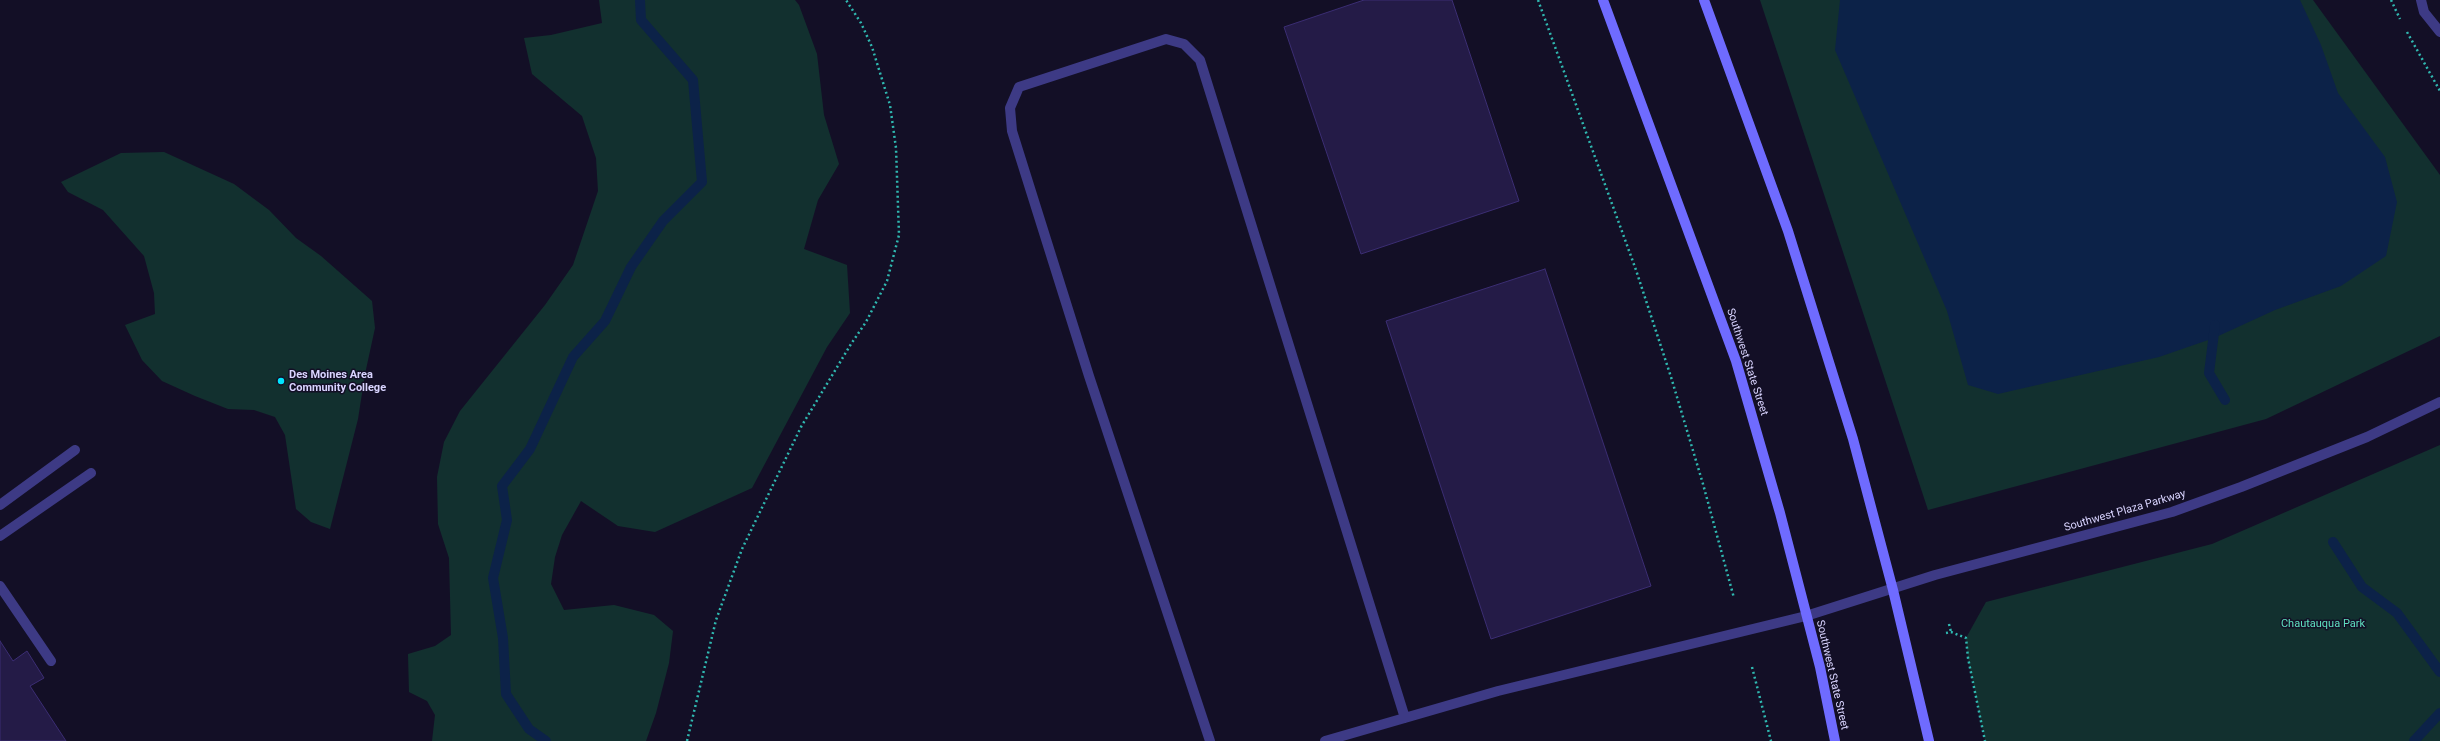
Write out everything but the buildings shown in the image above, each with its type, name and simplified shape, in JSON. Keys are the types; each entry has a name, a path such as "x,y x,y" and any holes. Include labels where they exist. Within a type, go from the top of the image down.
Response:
{"main road":[{"name":"Southwest State Street","path":"1603,0 1736,361 1780,513 1820,667 1835,741"},
{"path":"1704,0 1788,231 1853,439 1893,590 1929,741"}],"street":[{"path":"2421,0 2424,12 2440,32"},
{"path":"1210,741 1089,376 1012,131 1010,108 1019,87 1166,39 1184,44 1200,60 1405,718"},
{"name":"Southwest Plaza Parkway","path":"1325,741 1498,691 1806,616 1893,590 1935,575 2172,512 2241,487 2367,436 2440,402"},
{"path":"0,506 76,450"},
{"path":"0,536 91,473"},
{"path":"0,586 50,661"}],"path":[{"path":"687,741 716,620 742,550 801,427 873,309 887,281 899,235 896,148 890,105 872,47 861,23 846,0"},
{"path":"1538,0 1636,270 1703,484 1734,598"},
{"path":"2391,0 2440,91"},
{"path":"1949,624 1951,632"},
{"path":"1946,633 1951,632 1966,638 1968,658 1985,741"},
{"path":"1752,667 1771,741"}],"green space":[{"path":"599,0 795,0 799,5 817,54 824,115 839,164 818,200 804,249 847,265 850,313 827,347 752,488 655,532 618,526 581,501 562,535 555,557 551,584 564,610 614,605 654,615 673,631 669,663 656,713 646,741 432,741 435,715 427,701 409,692 408,654 435,646 451,635 449,558 438,524 437,477 444,442 460,411 545,305 573,265 598,191 596,158 582,116 532,74 524,38 551,35 602,23"},
{"path":"1760,0 2313,0 2440,175 2440,336 2266,419 1928,510"},
{"path":"164,152 234,184 269,210 296,238 321,256 372,301 375,328 365,374 358,419 330,529 311,522 296,509 285,435 275,417 254,410 228,409 195,396 162,381 142,360 125,325 155,314 154,293 144,256 103,210 68,192 61,182 121,153"},
{"name":"Chautauqua Park","path":"2440,445 2440,741 1985,741 1968,658 1966,638 1986,602 2212,544"}],"water":[{"path":"1840,0 2300,0 2321,45 2338,93 2385,157 2397,202 2386,256 2341,286 2275,310 2214,338 2159,357 1998,394 1968,385 1947,311 1835,50"}],"waterway":[{"path":"546,741 529,729 506,694 503,638 493,578 507,520 502,486 530,449 573,357 605,321 631,267 663,221 702,182 693,80 641,20 640,0"},
{"path":"2215,325 2209,373 2225,400"},
{"path":"2333,542 2362,587 2397,613 2440,672"},
{"path":"2414,741 2440,713"}],"place":[{"name":"Des Moines Area Community College","path":"281,381"}]}
